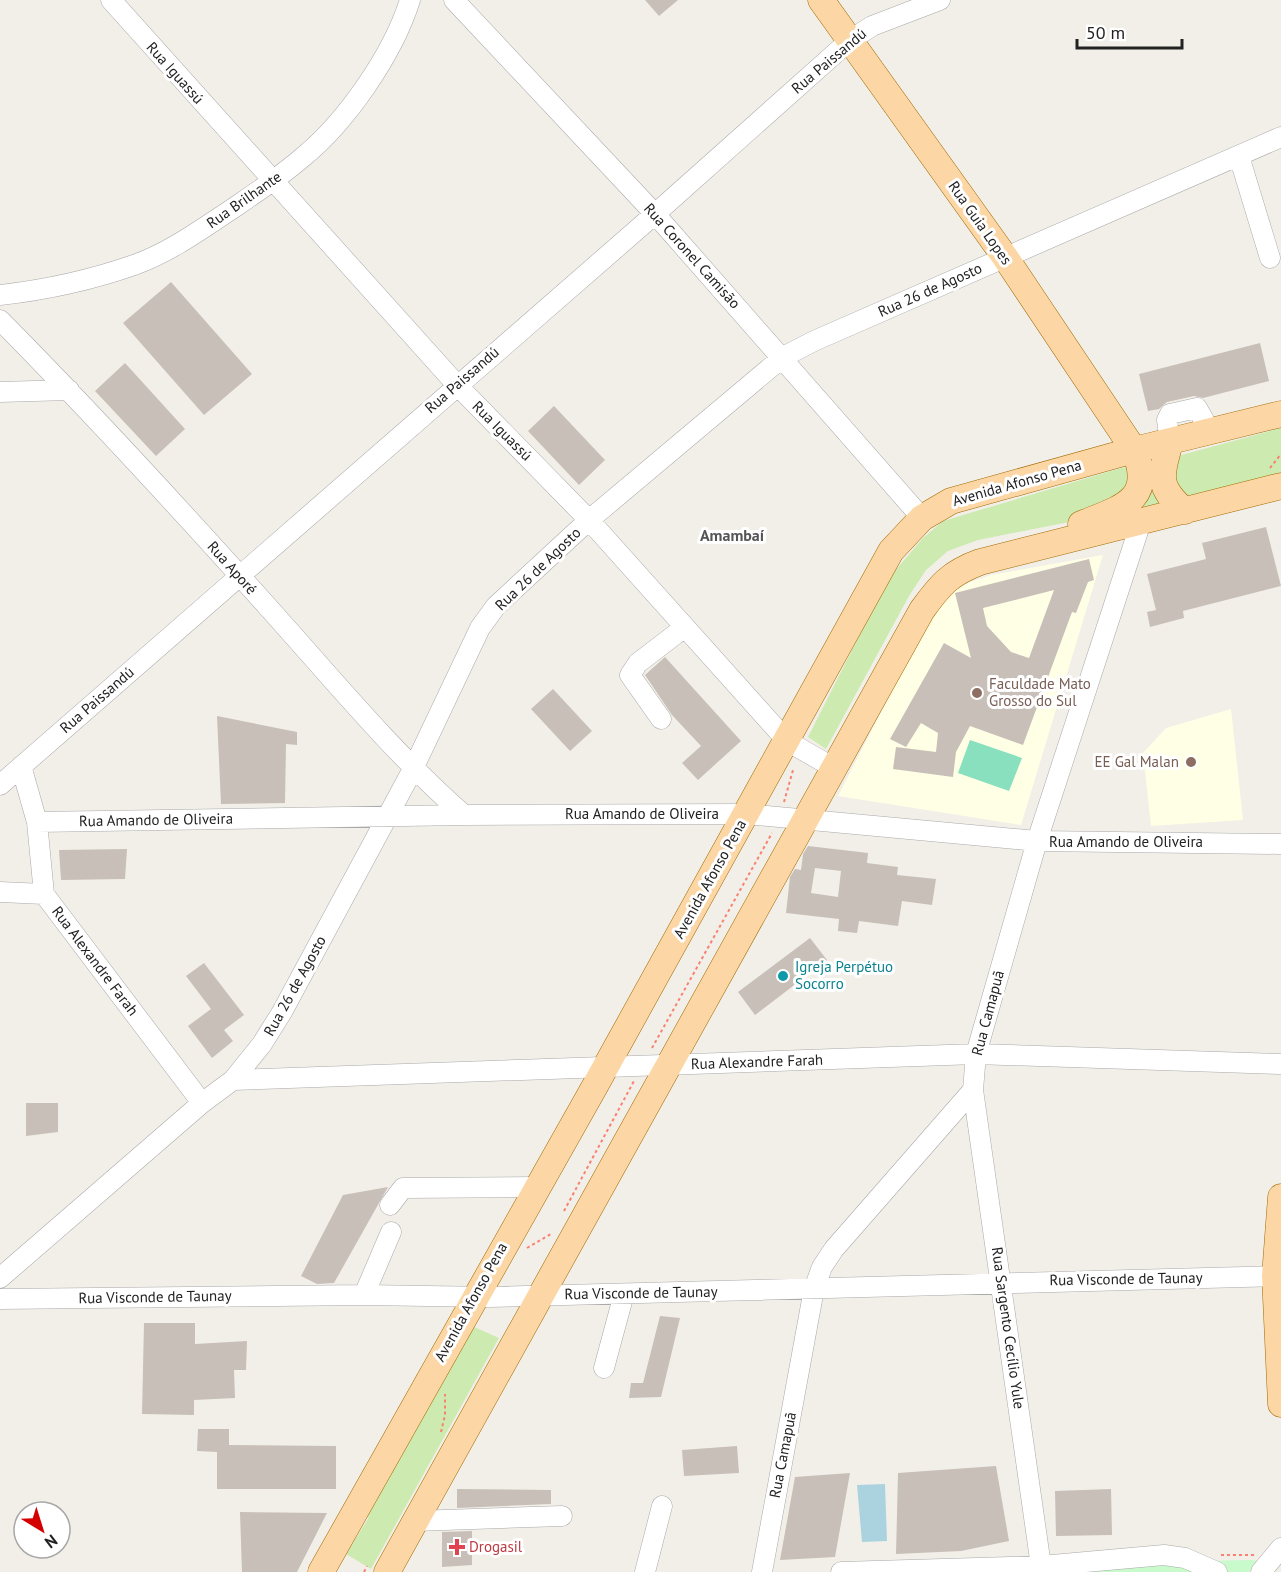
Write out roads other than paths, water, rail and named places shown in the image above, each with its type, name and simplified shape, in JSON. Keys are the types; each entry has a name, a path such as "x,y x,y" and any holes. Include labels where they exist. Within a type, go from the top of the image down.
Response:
{"main road":[{"name":"Rua Guia Lopes","path":"821,0 1005,257 1134,450 1143,470 1140,488 1133,500 1110,512 980,562"},
{"name":"Avenida Afonso Pena","path":"321,1572 787,741 891,551 922,518 951,501 1134,450 1211,433 1281,414"},
{"path":"1170,443 1162,470 1163,483 1168,496 1185,512"},
{"path":"387,1572 922,610 941,584 959,570 980,562 1281,486"},
{"path":"1281,1197 1278,1276 1281,1404"}],"street":[{"name":"Rua Iguassú","path":"111,0 456,385 589,520 787,741 834,768"},
{"name":"Rua Coronel Camisão","path":"454,0 655,214 783,357 922,518"},
{"name":"Rua Paissandú","path":"0,785 456,385 655,214 849,41 872,26 940,0"},
{"name":"Rua Brilhante","path":"0,295 35,291 135,265 185,241 273,181 305,156 364,87 388,49 404,2"},
{"name":"Rua 26 de Agosto","path":"0,1278 202,1103 233,1080 262,1044 282,1012 413,769 480,628 519,584 589,520 783,357 814,341 1281,137"},
{"path":"1239,156 1270,258"},
{"name":"Rua Aporé","path":"0,320 69,390 413,769 464,815"},
{"path":"0,392 69,390"},
{"name":"Rua Camapuã","path":"762,1572 814,1289 822,1267 834,1250 973,1090 976,1054 1037,842 1141,522"},
{"path":"661,719 630,675 638,663 685,627"},
{"name":"Rua Alexandre Farah","path":"21,766 37,822 44,894 202,1103"},
{"name":"Rua Amando de Oliveira","path":"37,822 464,815 746,814 1037,842 1281,844"},
{"path":"0,892 44,894"},
{"name":"Rua Alexandre Farah","path":"233,1080 976,1054 1281,1064"},
{"name":"Rua Sargento Cecílio Yule","path":"973,1090 1041,1566"},
{"path":"390,1205 403,1188 537,1187"},
{"path":"364,1295 391,1232"},
{"name":"Rua Visconde de Taunay","path":"0,1299 364,1295 539,1296 1278,1276"},
{"path":"604,1368 624,1294"},
{"path":"645,1572 662,1506"},
{"path":"415,1521 562,1516"},
{"path":"1261,1572 1281,1548"},
{"path":"841,1572 1041,1566 1164,1555 1185,1558 1217,1572"}],"water":[{"path":"885,1484 887,1541 862,1542 857,1485"}],"place":[{"name":"Faculdade Mato Grosso do Sul","path":"977,693"},
{"name":"EE Gal Malan","path":"1191,762"},
{"name":"Igreja Perpétuo Socorro","path":"783,976"},
{"name":"Drogasil","path":"457,1547"}],"district":[{"name":"Amambaí","path":"732,535"}]}
